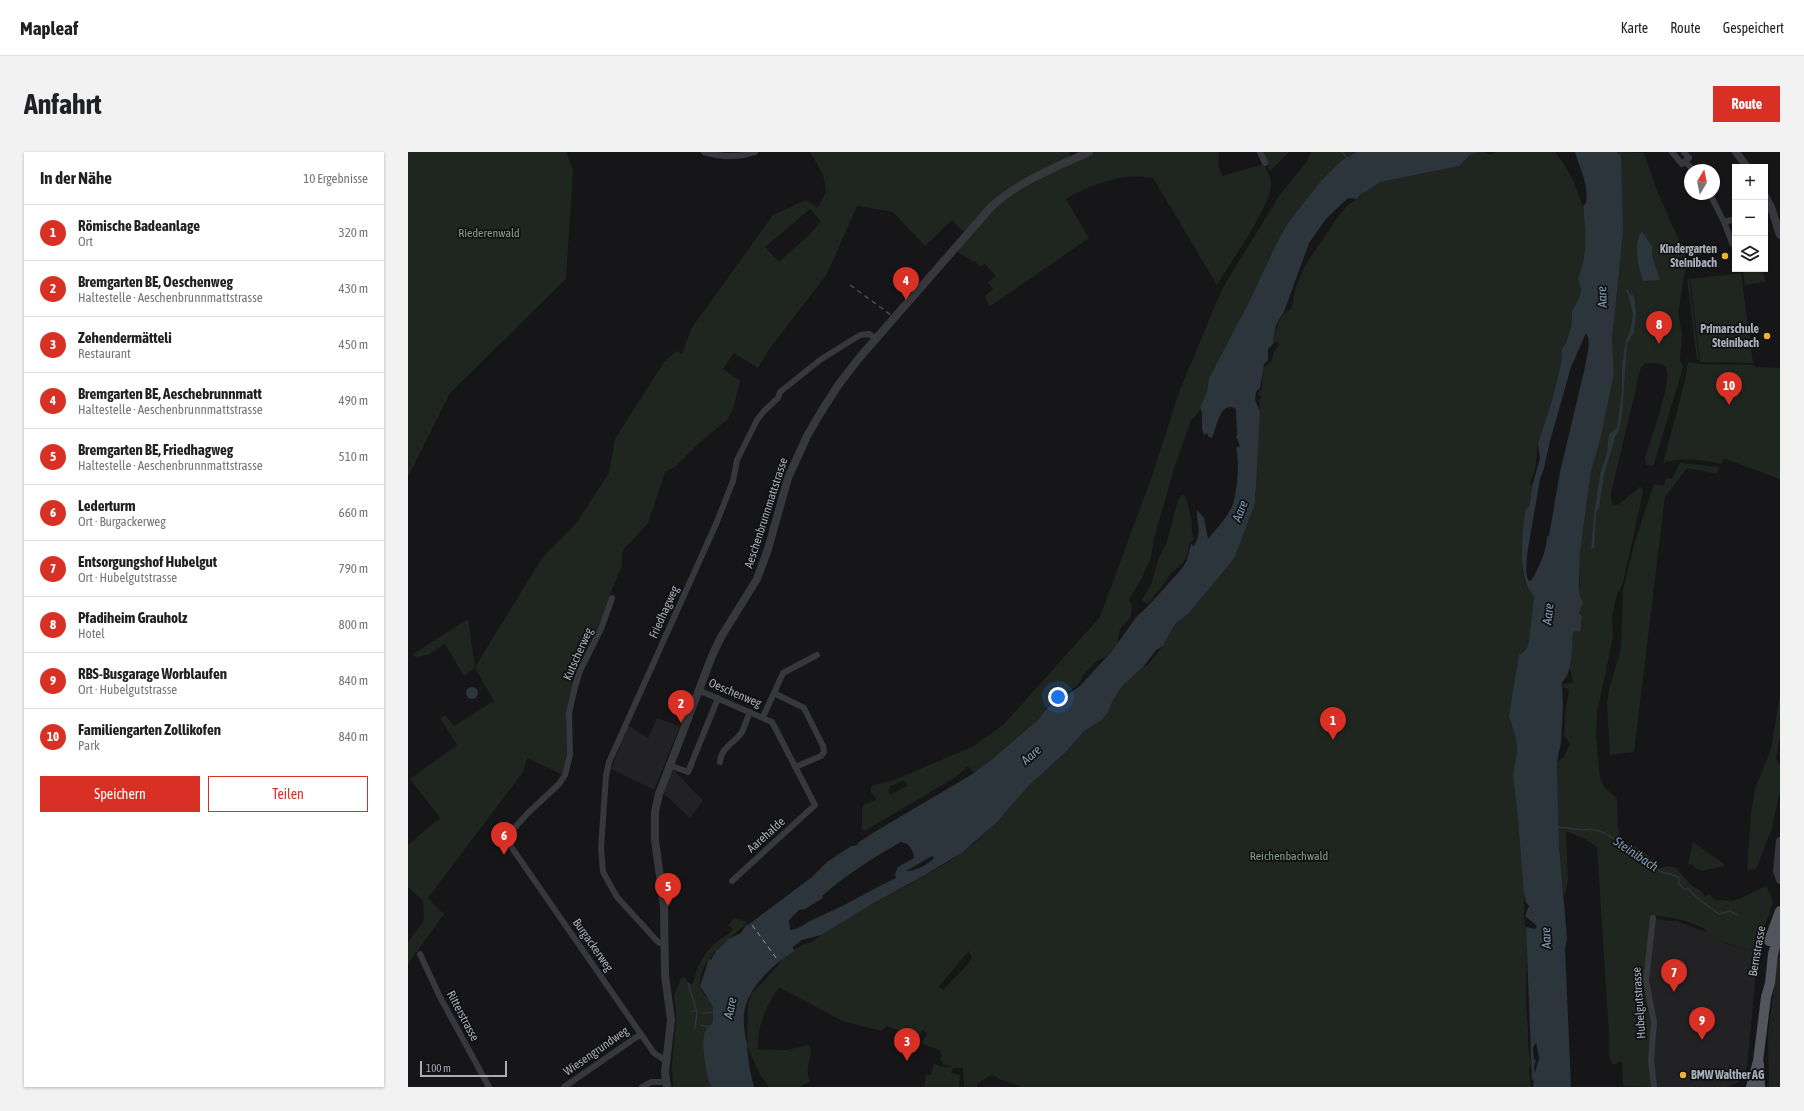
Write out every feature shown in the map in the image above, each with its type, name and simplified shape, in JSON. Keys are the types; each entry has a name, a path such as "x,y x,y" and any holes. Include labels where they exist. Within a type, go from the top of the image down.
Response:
{"main road":[{"name":"Bernstrasse","path":"1766,997 1764,982 1768,945 1780,911"},
{"name":"Bernstrasse","path":"1750,1087 1758,1060 1773,954 1780,929"},
{"name":"Bernstrasse","path":"1758,1060 1760,1073 1759,1087"},
{"path":"1750,1087 1759,1087"}],"street":[{"path":"704,152 719,156 738,156 755,152"},
{"name":"Aeschenbrunnmattstrasse","path":"666,1085 666,1061 670,1039 671,1020 666,988 664,902 654,833 658,794 698,690 721,637 759,576 768,550 786,484 810,430 839,384 996,202 1049,171 1089,152"},
{"path":"1260,152 1265,163"},
{"path":"1672,152 1682,164 1689,158 1684,152"},
{"path":"1736,152 1745,164"},
{"path":"1685,161 1688,164"},
{"path":"1713,200 1732,242"},
{"path":"1768,211 1780,235"},
{"path":"1724,222 1732,220"},
{"name":"Friedhagweg","path":"665,944 658,942 617,897 603,872 601,848 606,776 609,762 716,524 733,481 736,460 757,420 778,398 780,392 820,360 860,335 869,334 877,339"},
{"name":"Kutscherweg","path":"505,838 528,813 559,784 565,775 570,755 569,713 575,687 580,671 601,629 612,598"},
{"name":"Oeschenweg","path":"763,717 785,671 817,655"},
{"name":"Oeschenweg","path":"698,690 763,717 774,724 815,805"},
{"name":"Oeschenweg","path":"774,693 804,708 824,746 824,752 821,756 796,767"},
{"path":"669,765 688,772 718,698"},
{"path":"720,762 721,753 742,732 750,712"},
{"name":"Aarehalde","path":"732,881 815,805"},
{"name":"Burgackerweg","path":"505,838 654,1053 666,1061"},
{"path":"1780,841 1777,870 1780,880"},
{"name":"Hubelgutstrasse","path":"1652,918 1646,980 1654,1022 1651,1060 1654,1087"},
{"name":"Ritterstrasse","path":"420,954 440,997 487,1086"},
{"name":"Wiesengrundweg","path":"564,1087 641,1034"},
{"path":"642,1087 651,1082 666,1085"}],"shaded area":[{"path":"657,718 680,726 654,790 611,769 628,725 648,738"},
{"path":"671,767 703,801 690,818 662,792"},
{"path":"1653,918 1677,921 1705,932 1729,945 1758,952 1747,1067 1743,1077 1737,1083 1727,1087 1654,1087 1647,991"},
{"path":"1780,947 1780,1087 1769,1087 1768,1035"}],"green space":[{"name":"Riederenwald","path":"408,152 566,152 573,170 566,279 450,393 408,477"},
{"path":"810,152 1069,152 1071,157 1014,188 965,233 952,220 925,246 893,212 857,206 827,274 770,348 758,368 734,353 723,369 740,381 733,409 728,419 699,443 675,467 665,472 648,523 626,546 622,553 622,566 610,594 599,629 578,670 566,718 567,759 563,775 527,758 523,772 428,898 444,914 408,964 408,942 424,921 423,901 408,887 408,845 440,818 410,779 457,745 440,718 445,715 454,726 494,701 475,668 464,676 445,644 428,655 415,657 413,654 468,619 475,667 542,558 575,525 609,473 615,439 664,362 676,351 682,354 691,329 773,215 806,200 818,208 826,191 823,174","holes":["810,209 821,221 810,234 779,262 765,247"]},
{"path":"1095,152 1219,152 1218,165 1222,176 1264,164 1271,181 1270,191 1266,204 1250,233 1217,285 1153,178 1119,178 1097,184 1066,199 1089,238 989,307 985,296 993,289 988,282 996,276 985,264 980,267 975,261 973,262 957,251 998,204 1050,173"},
{"path":"1261,152 1289,152 1270,171"},
{"path":"1311,152 1357,152 1342,160 1288,223 1209,378 1204,401 1199,412 1191,420 1174,469 1154,538 1151,557 1142,578 1129,599 1132,605 1131,617 1120,629 1117,644 1106,657 1097,661 1083,675 1081,681 1076,686 1044,709 1045,711 1039,719 974,773 968,766 956,777 866,830 862,830 862,808 864,805 877,799 871,793 871,786 892,781 974,746 1004,724 1100,617 1153,473 1179,392 1222,289 1279,196 1307,161","holes":["904,780 907,786 890,795 888,790 890,789 889,787"]},
{"name":"Reichenbachwald","path":"1479,152 1485,152 1490,155 1496,152 1555,152 1565,165 1573,180 1584,212 1586,229 1586,246 1578,279 1581,289 1579,298 1572,311 1570,331 1562,349 1562,359 1553,397 1538,443 1535,470 1530,483 1532,486 1522,568 1525,583 1534,596 1531,631 1527,648 1522,651 1509,716 1516,739 1517,751 1513,775 1524,884 1524,918 1527,937 1526,1005 1528,1045 1531,1064 1529,1071 1531,1087 1022,1087 999,1079 992,1074 977,1084 977,1087 964,1087 963,1068 953,1068 951,1073 960,1075 959,1087 924,1087 926,1075 931,1075 934,1063 942,1067 952,1067 942,1064 943,1062 940,1060 942,1055 940,1051 922,1044 927,1033 922,1030 918,1038 887,1026 881,1031 842,1021 779,987 763,1016 759,1031 758,1049 786,1050 809,1045 811,1053 808,1066 808,1076 810,1082 799,1087 769,1087 760,1075 747,1046 748,1005 751,994 792,951 802,945 812,942 848,918 945,864 972,845 988,830 1035,778 1065,753 1084,730 1100,720 1124,684 1139,670 1148,665 1163,646 1175,624 1188,614 1235,557 1252,513 1256,497 1256,460 1260,408 1259,400 1261,398 1258,393 1262,389 1263,368 1271,362 1274,352 1280,344 1276,341 1273,344 1280,319 1291,309 1296,287 1304,267 1339,215 1347,206 1360,197 1362,193 1366,192 1380,182 1459,166 1470,155","holes":["969,951 972,957 968,964 943,990 939,986"]},
{"path":"1617,152 1644,153 1656,188 1687,259 1678,313 1682,334 1680,360 1683,367 1654,464 1651,466 1646,465 1645,457 1664,397 1667,374 1664,366 1657,363 1646,363 1641,367 1611,493 1612,504 1618,505 1641,486 1643,492 1623,583 1617,594 1612,616 1613,637 1597,713 1596,737 1600,778 1605,788 1617,798 1620,840 1642,850 1660,868 1669,866 1676,868 1692,886 1700,890 1705,896 1710,894 1713,899 1717,901 1735,900 1767,886 1773,903 1763,931 1758,952 1724,942 1711,936 1705,932 1706,930 1695,924 1653,915 1646,971 1653,1012 1654,1087 1623,1086 1622,1062 1612,1064 1609,1056 1609,1034 1597,847 1585,839 1566,831 1568,880 1564,897 1559,845 1557,762 1564,757 1570,744 1564,736 1569,691 1567,688 1563,688 1563,684 1573,683 1570,668 1573,633 1575,631 1580,631 1580,553 1591,471 1600,441 1614,374 1612,340 1619,264 1621,156","holes":["1642,231 1652,246 1652,255 1660,280 1643,280 1637,255 1637,242"]},
{"path":"1743,272 1763,272 1765,282 1745,285"},
{"path":"1741,273 1753,363 1700,362 1690,279"},
{"path":"1689,278 1699,360 1697,361 1687,279"},
{"path":"1688,362 1700,364 1754,365 1755,367 1780,368 1780,479 1723,458 1722,464 1692,460 1677,460 1663,463 1685,381"},
{"path":"1680,463 1719,467 1717,474 1687,468 1665,497 1634,752 1610,755 1607,703 1609,689 1621,649 1623,590 1634,545 1654,484 1664,486 1666,478 1672,479"},
{"path":"1182,495 1184,495 1188,506 1194,538 1189,545 1188,553 1183,563 1170,574 1149,603 1143,602 1142,599 1151,585 1159,557 1166,545 1178,500"},
{"path":"1780,695 1780,736 1776,758 1780,766 1780,790 1772,828 1758,865 1755,869 1747,870 1751,812 1755,789 1771,749"},
{"path":"1693,842 1724,864 1724,866 1702,871 1694,867 1694,865 1688,864"},
{"path":"734,918 748,922 716,950 704,967 701,976 700,989 712,1004 714,1009 713,1023 705,1032 704,1053 711,1087 673,1087 672,1063 676,1024 674,995 681,978 686,978 687,983 693,984 704,955 720,939 728,935 733,929 728,925"}],"water":[{"name":"Aare","path":"1357,152 1479,152 1470,155 1459,166 1380,182 1366,192 1362,193 1357,199 1348,198 1326,219 1309,243 1284,312 1276,325 1273,344 1268,349 1268,360 1264,364 1260,388 1256,392 1255,400 1260,411 1255,504 1235,557 1188,614 1175,624 1163,646 1156,650 1144,666 1123,685 1102,720 1084,731 1065,753 1028,786 997,822 963,852 925,875 872,904 821,935 802,940 793,947 794,951 762,978 750,995 744,1014 744,1026 750,1071 754,1087 711,1087 706,1068 703,1044 705,1032 713,1022 713,1007 700,986 709,959 711,960 716,951 728,939 741,933 746,925 812,877 827,862 851,846 857,845 859,842 876,831 971,775 1039,719 1047,708 1079,687 1112,651 1137,616 1152,602 1185,565 1191,544 1194,546 1199,532 1197,510 1204,518 1208,539 1227,515 1234,501 1238,469 1236,448 1240,446 1236,436 1236,409 1231,407 1226,408 1222,412 1212,438 1209,437 1207,433 1204,435 1202,429 1202,412 1200,408 1207,391 1209,378 1288,223 1320,182 1342,160","holes":["901,842 910,847 914,858 898,867 894,876 896,875 896,878 809,921 799,928 790,930 789,920 799,910 805,909 823,898 822,896 851,873","932,856 934,858 925,865 917,869 906,871"]},
{"name":"Aare","path":"1575,152 1617,152 1621,156 1623,231 1612,340 1614,374 1600,441 1591,471 1580,553 1579,587 1580,597 1583,602 1579,613 1582,616 1580,632 1575,631 1573,633 1570,666 1566,678 1562,682 1563,706 1561,742 1557,762 1559,845 1567,938 1565,949 1571,1087 1533,1087 1534,1079 1532,1081 1526,927 1535,929 1537,926 1525,916 1529,906 1526,902 1524,894 1513,775 1517,751 1516,739 1509,716 1519,655 1527,648 1529,641 1534,596 1528,588 1523,567 1522,543 1525,510 1529,507 1532,486 1540,459 1538,443 1553,397 1562,359 1562,349 1571,327 1572,311 1579,298 1581,289 1578,279 1585,252 1583,206 1586,203 1587,196 1584,177","holes":["1586,333 1589,346 1560,472 1549,536 1547,536 1546,547 1542,560 1531,581 1528,580 1526,572 1527,555 1540,479 1571,367","1536,1042 1539,1058 1535,1073 1534,1067 1536,1059 1534,1060 1533,1048"]},
{"path":"1642,231 1652,246 1652,255 1660,280 1643,281 1637,255 1637,242"},
{"path":"1628,290 1630,294 1634,296 1636,314 1634,332 1627,344 1622,415 1619,430 1615,437 1604,475 1599,507 1596,513 1594,548 1591,550 1600,475 1607,453 1609,434 1617,428 1622,392 1622,366 1626,340 1630,332 1633,315 1629,296 1626,291"},
{"path":"472,687 476,689 478,693 476,697 472,699 468,697 466,693 468,689"}],"waterway":[{"path":"1342,152 1347,158"},
{"name":"Steinibach","path":"1557,827 1585,830 1593,829 1602,832 1623,844 1659,871 1679,878 1679,884 1684,889 1689,889 1696,897 1719,914 1730,911 1737,915"},
{"path":"688,983 697,1012 695,1028"},
{"path":"691,1012 696,1010"},
{"name":"Aare","path":"703,1013 715,1012"},
{"path":"701,1025 711,1027"}],"ferry route":[{"path":"752,925 777,959"}],"railway":[{"path":"850,285 891,315"}],"place":[{"name":"Kindergarten Steinibach","path":"1725,256"},
{"name":"Bremgarten BE, Aeschebrunnmatt","path":"906,300"},
{"name":"Primarschule Steinibach","path":"1767,336"},
{"name":"Pfadiheim Grauholz","path":"1659,344"},
{"name":"Familiengarten Zollikofen","path":"1729,405"},
{"name":"Bremgarten BE, Oeschenweg","path":"681,723"},
{"name":"Römische Badeanlage","path":"1333,740"},
{"name":"Lederturm","path":"504,855"},
{"name":"Bremgarten BE, Friedhagweg","path":"668,906"},
{"name":"Entsorgungshof Hubelgut","path":"1674,992"},
{"name":"RBS-Busgarage Worblaufen","path":"1702,1040"},
{"name":"Zehendermätteli","path":"907,1061"},
{"name":"BMW Walther AG","path":"1683,1075"}]}
